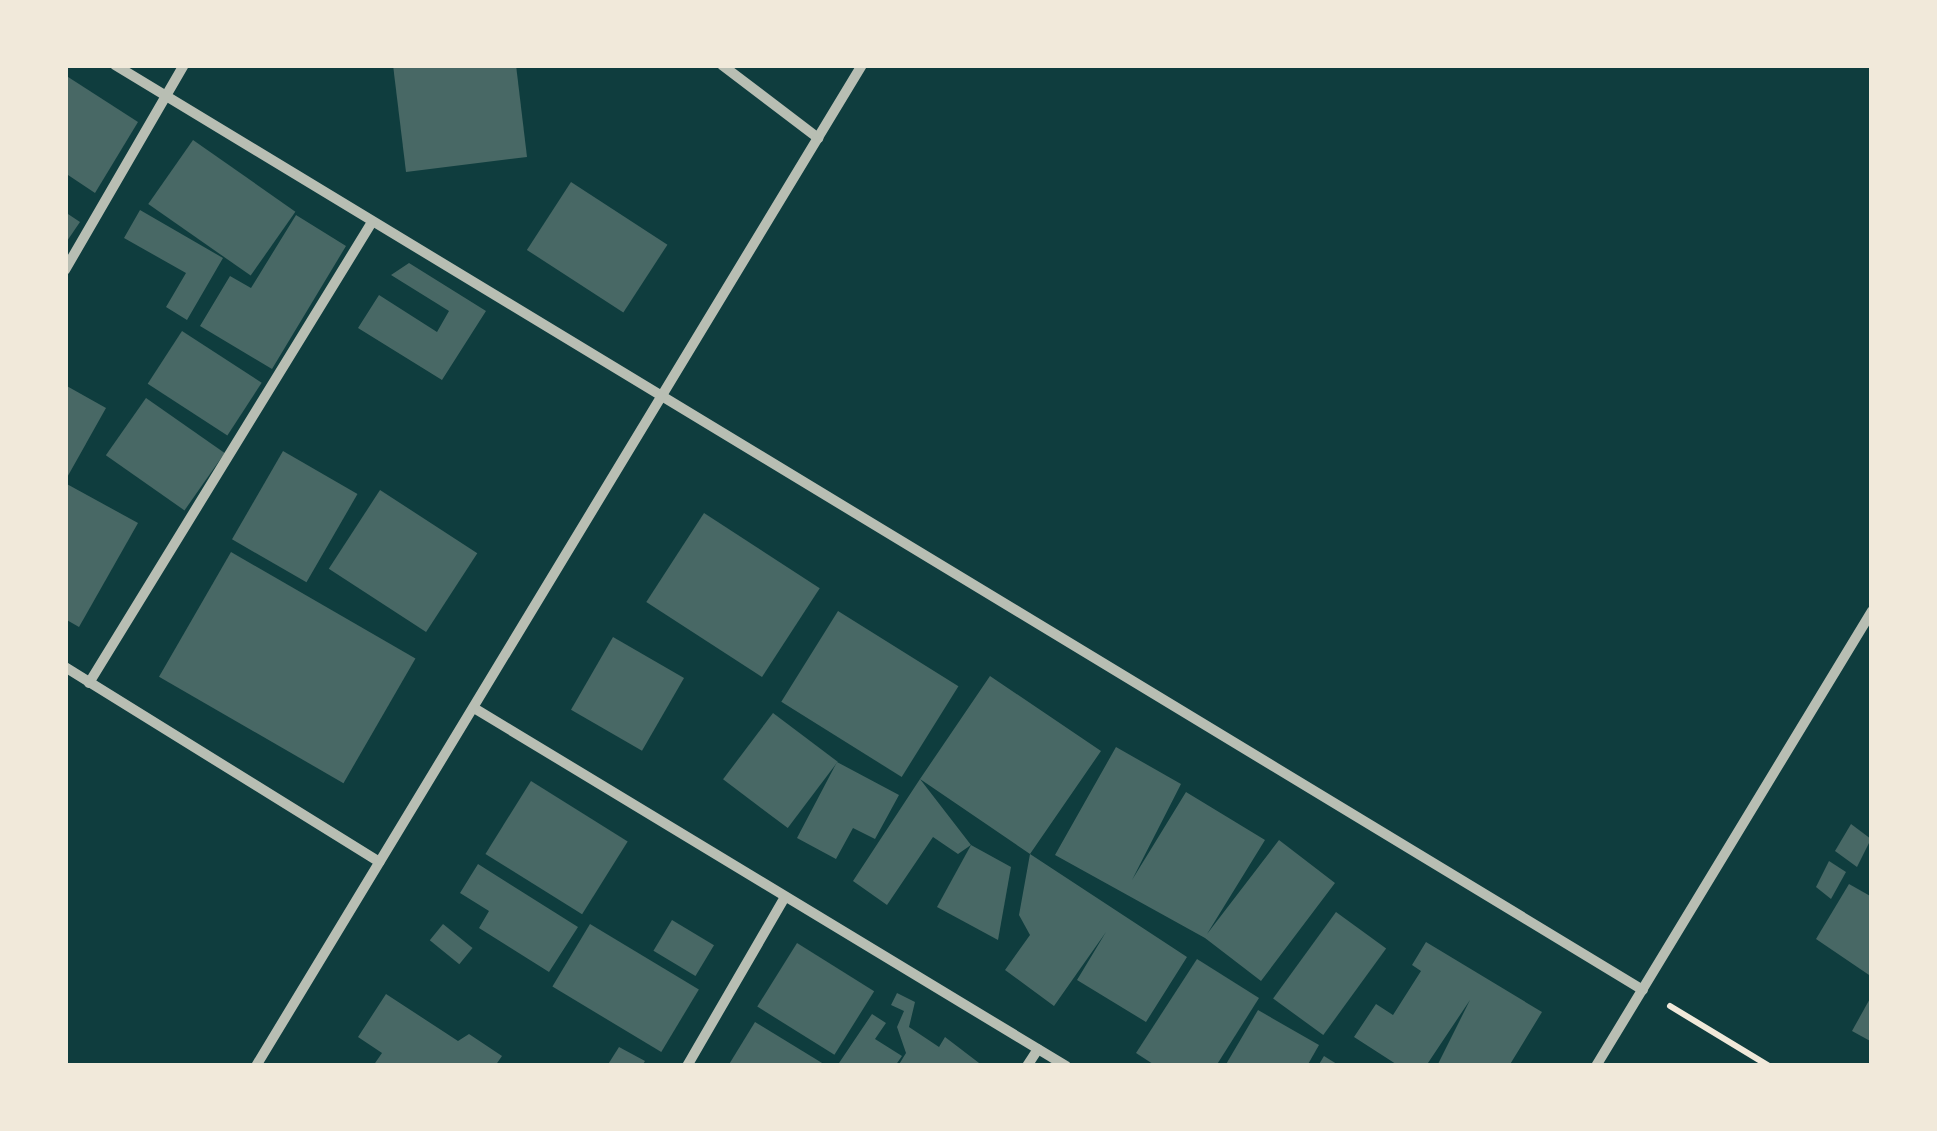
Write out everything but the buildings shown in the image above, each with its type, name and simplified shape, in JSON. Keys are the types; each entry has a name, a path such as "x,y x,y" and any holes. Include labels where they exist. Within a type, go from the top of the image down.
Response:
{"street":[{"path":"115,65 1643,990"},
{"path":"65,270 184,65"},
{"path":"722,65 818,138"},
{"path":"256,1066 862,65"},
{"path":"90,682 372,222"},
{"path":"1596,1066 1872,611"},
{"path":"65,667 380,862"},
{"path":"474,708 1066,1066"},
{"path":"688,1066 784,898"},
{"path":"1028,1066 1038,1049"}],"path":[{"path":"1643,990 1769,1066"}]}
